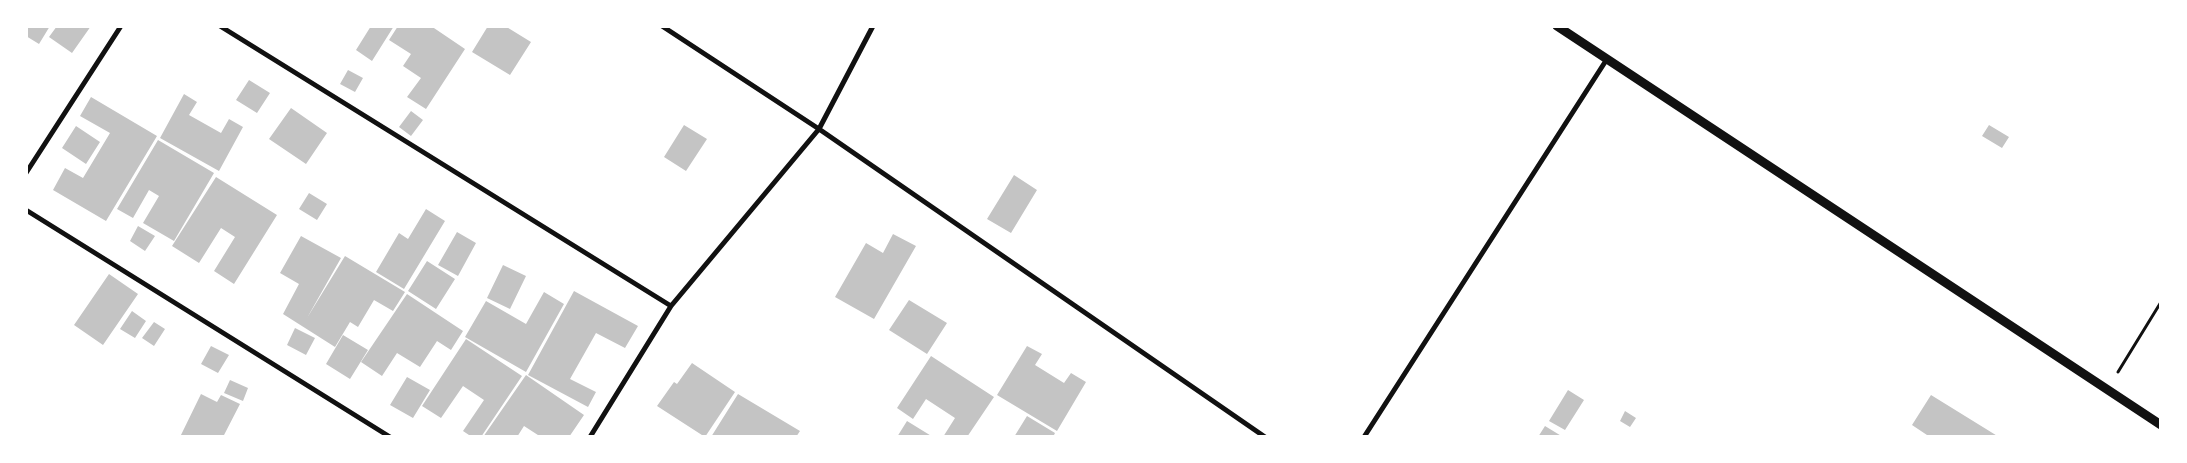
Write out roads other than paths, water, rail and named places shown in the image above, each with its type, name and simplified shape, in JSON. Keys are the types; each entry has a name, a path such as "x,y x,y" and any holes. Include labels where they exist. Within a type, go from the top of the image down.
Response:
{"street":[{"path":"26,173 121,26"},
{"path":"220,26 671,306"},
{"path":"662,26 819,129 1265,437"},
{"path":"590,437 671,306 819,129 873,26"},
{"path":"1557,26 2161,424"},
{"path":"1364,437 1607,59"},
{"path":"26,210 390,437"}]}
